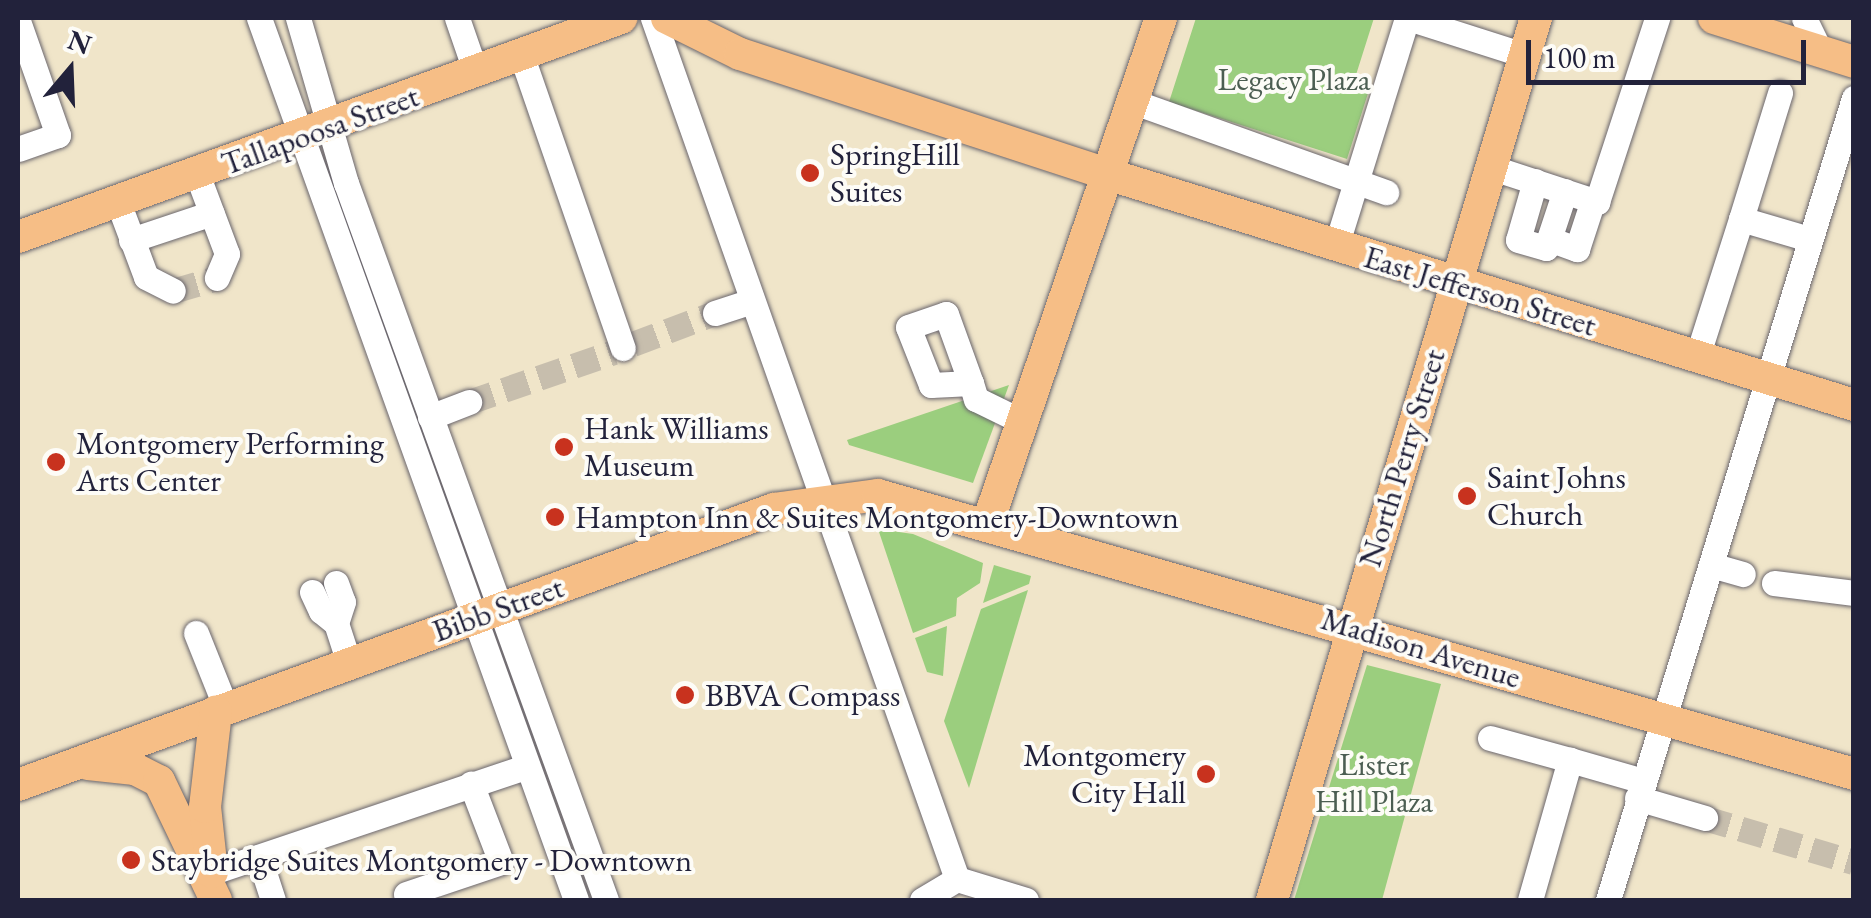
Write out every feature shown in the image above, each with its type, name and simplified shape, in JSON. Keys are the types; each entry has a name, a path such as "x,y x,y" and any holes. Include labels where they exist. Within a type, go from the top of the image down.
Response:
{"main road":[{"name":"Tallapoosa Street","path":"18,238 621,18"},
{"name":"East Jefferson Street","path":"667,18 740,54 1107,174 1854,405"},
{"path":"988,522 1161,18"},
{"name":"North Perry Street","path":"1272,900 1536,18"},
{"path":"1714,18 1854,62"},
{"name":"Bibb Street","path":"18,785 774,509 824,499 878,495 988,522"},
{"name":"Madison Avenue","path":"988,522 1854,774"},
{"path":"212,887 205,807 221,710"},
{"path":"79,762 134,769 159,781 212,887"}],"street":[{"path":"259,18 317,131 430,416 527,766 576,900"},
{"path":"298,18 317,131 486,613 606,900"},
{"path":"457,18 476,73"},
{"path":"653,18 957,880"},
{"path":"1336,246 1408,18 1524,55"},
{"path":"1549,239 1577,248 1657,18"},
{"path":"1804,18 1820,51"},
{"path":"18,21 58,135 18,149"},
{"path":"522,56 623,348"},
{"path":"1697,357 1780,93"},
{"path":"1608,900 1854,98"},
{"path":"1134,102 1386,192"},
{"path":"1490,166 1595,201"},
{"path":"197,174 227,254 217,278"},
{"path":"1535,181 1518,240 1546,248 1565,191"},
{"path":"118,202 146,277 173,291"},
{"path":"131,240 212,213"},
{"path":"1741,218 1809,240"},
{"path":"715,313 751,301"},
{"path":"970,383 976,399 992,412 1021,421"},
{"path":"430,416 469,402"},
{"path":"1711,564 1742,574"},
{"path":"1774,583 1854,593"},
{"path":"324,587 344,602 336,623 349,663"},
{"path":"196,633 221,710"},
{"path":"1490,738 1570,760 1704,818"},
{"path":"1530,900 1570,760"},
{"path":"212,887 258,856 527,766"},
{"path":"406,894 501,862 471,784"},
{"path":"258,856 273,900"},
{"path":"922,900 957,880 1026,900"}],"green space":[{"name":"Legacy Plaza","path":"1196,18 1374,18 1355,78 1371,84 1347,159 1169,102"},
{"path":"1009,385 973,483 849,445 847,440"},
{"path":"878,529 913,534 983,563 980,583 957,598 956,616 913,633"},
{"path":"994,565 1031,576 1029,584 983,603"},
{"path":"1028,590 969,788 944,721 981,609"},
{"path":"947,626 943,676 927,672 915,638"},
{"name":"Lister Hill Plaza","path":"1367,665 1441,684 1382,900 1294,900"}],"tunnel":[{"path":"173,291 217,278"},
{"path":"633,344 715,313"},
{"path":"469,402 614,352"},
{"path":"1705,818 1854,862"}],"place":[{"name":"SpringHill Suites","path":"810,173"},
{"name":"Hank Williams Museum","path":"564,447"},
{"name":"Montgomery Performing Arts Center","path":"56,462"},
{"name":"Saint Johns Church","path":"1467,496"},
{"name":"Hampton Inn & Suites Montgomery-Downtown","path":"555,517"},
{"name":"BBVA Compass","path":"685,695"},
{"name":"Montgomery City Hall","path":"1206,774"},
{"name":"Staybridge Suites Montgomery - Downtown","path":"131,860"}]}
